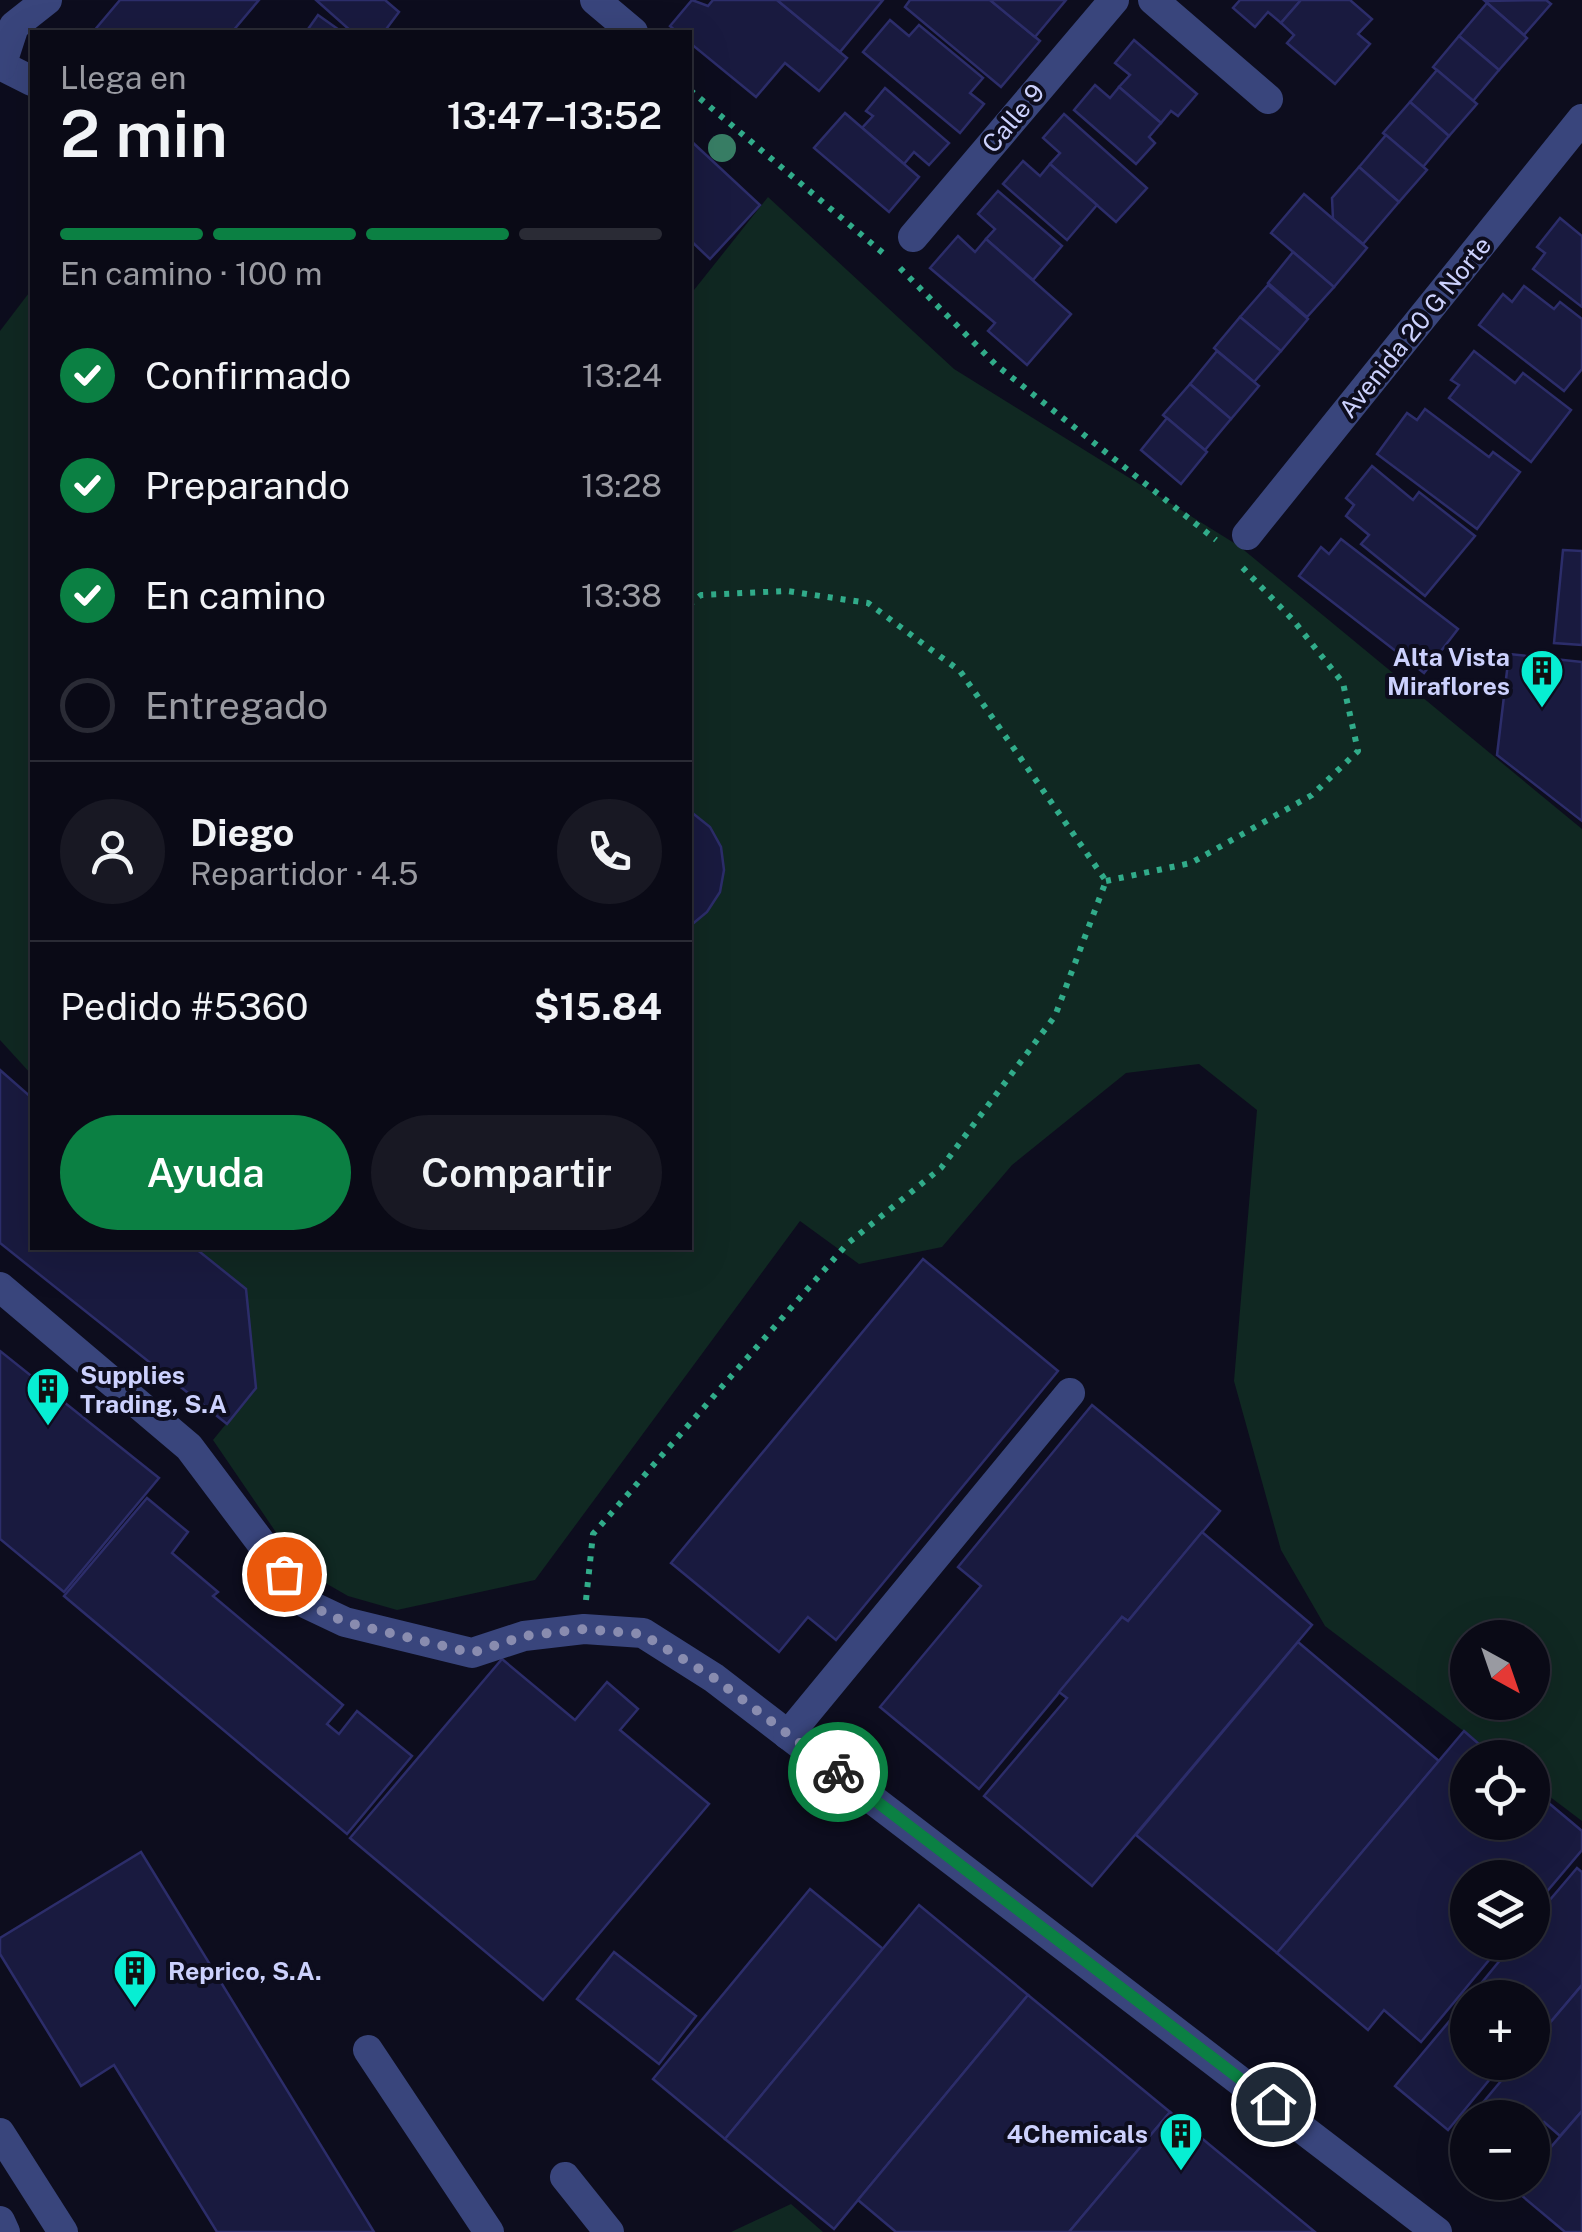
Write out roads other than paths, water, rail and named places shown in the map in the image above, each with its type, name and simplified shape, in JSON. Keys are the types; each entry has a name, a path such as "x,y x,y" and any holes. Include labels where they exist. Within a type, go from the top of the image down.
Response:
{"street":[{"path":"30,80 1,66 14,26 47,0"},
{"path":"595,0 631,30"},
{"name":"Calle 9","path":"913,237 1114,0"},
{"path":"1154,0 1268,99"},
{"name":"Avenida 20 G Norte","path":"1232,544 1577,137"},
{"path":"0,1287 189,1447 307,1604 345,1622 472,1653 524,1636 584,1629 642,1634 714,1678 1437,2232"},
{"path":"788,1734 1070,1393"},
{"path":"368,2050 489,2232"},
{"path":"0,2133 63,2232"},
{"path":"565,2177 609,2232"},
{"path":"0,2221 5,2232"}],"place":[{"name":"Alta Vista Miraflores","path":"1542,709"},
{"name":"Supplies Trading, S.A","path":"48,1427"},
{"name":"Reprico, S.A.","path":"135,2009"},
{"name":"4Chemicals","path":"1181,2172"}]}
